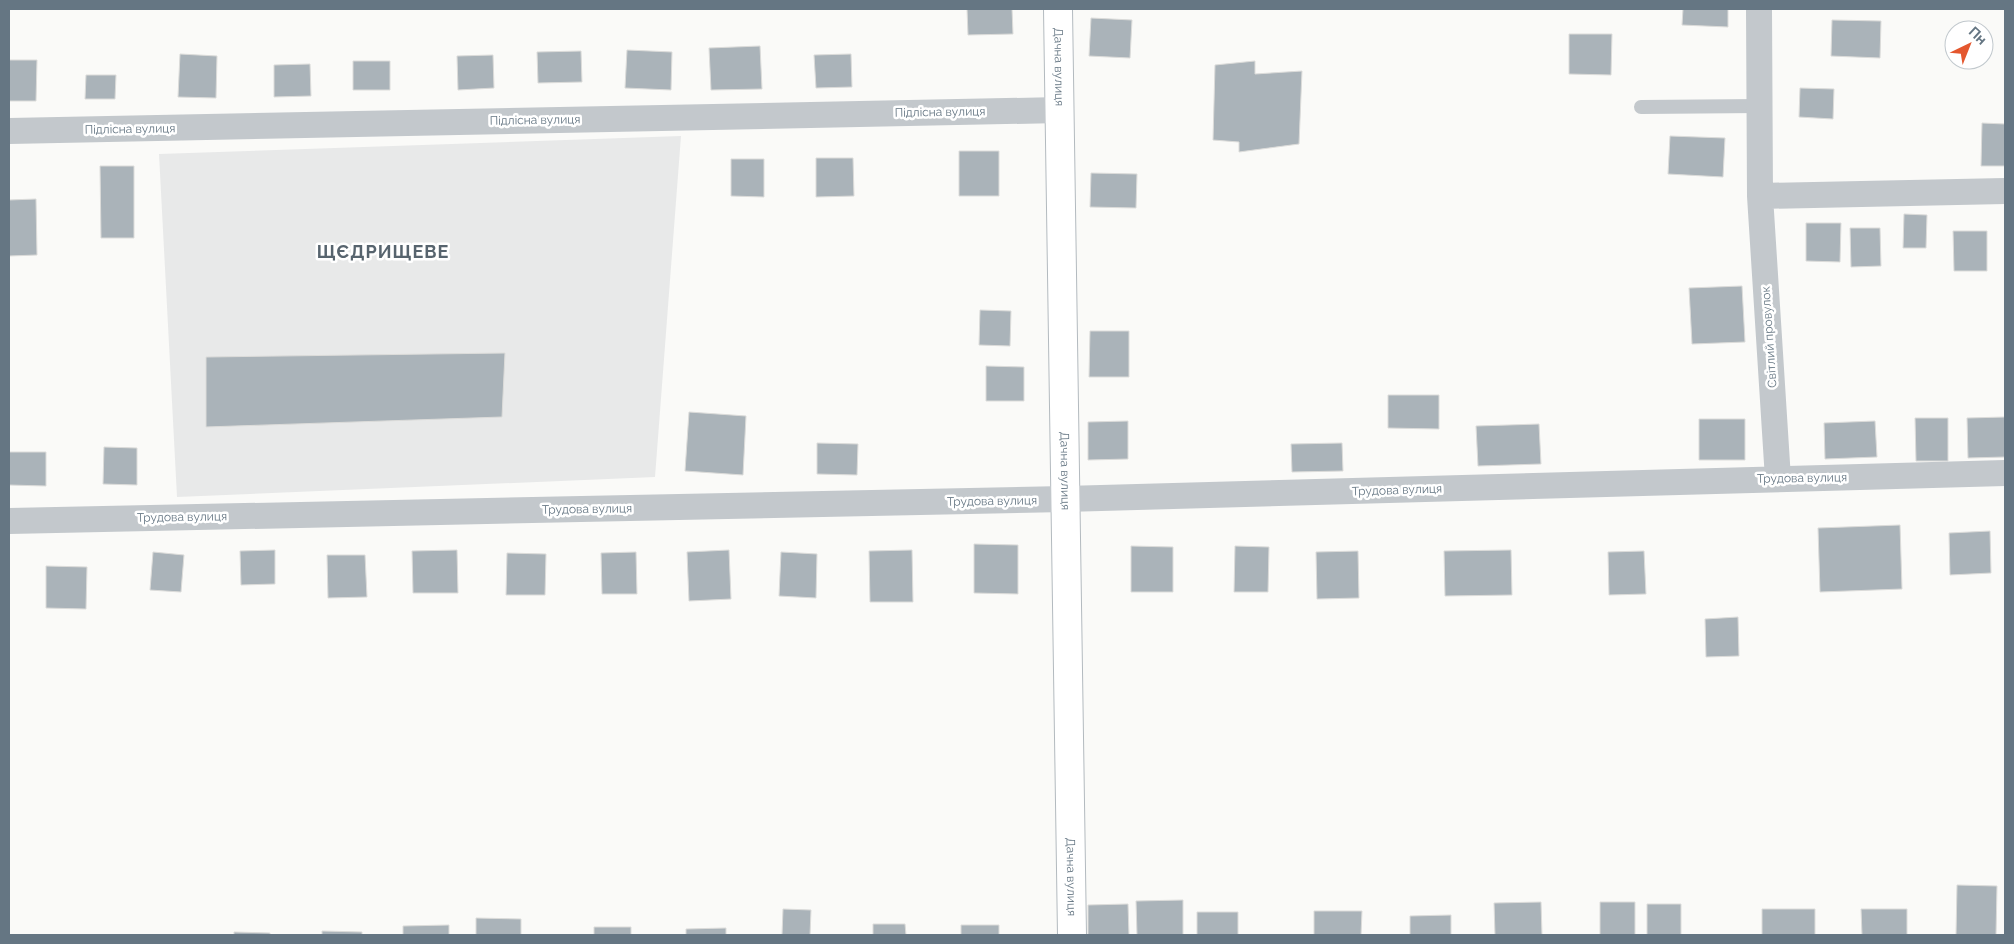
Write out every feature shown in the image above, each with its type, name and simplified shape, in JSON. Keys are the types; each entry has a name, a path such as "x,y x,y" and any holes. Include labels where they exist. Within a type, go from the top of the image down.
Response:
{"street":[{"name":"Дачна вулиця","path":"1058,9 1072,935"},
{"name":"Світлий провулок","path":"1759,9 1760,196 1778,479"},
{"name":"Підлісна вулиця","path":"9,131 1060,110"},
{"path":"1760,196 2005,191"},
{"name":"Трудова вулиця","path":"9,521 1065,500 2005,473"}],"lane":[{"path":"1641,107 1760,106"}],"shaded area":[{"path":"681,136 655,477 177,497 159,154"}],"building":[{"path":"967,9 1012,9 1013,34 968,35"},
{"path":"1683,9 1728,9 1728,27 1682,25"},
{"path":"1091,18 1132,20 1130,58 1089,56"},
{"path":"1832,20 1881,21 1880,58 1831,56"},
{"path":"1569,34 1612,34 1611,75 1569,74"},
{"path":"760,46 762,89 711,90 709,48"},
{"path":"627,50 672,52 671,90 625,88"},
{"path":"581,51 582,82 538,83 537,52"},
{"path":"180,54 217,56 216,98 178,97"},
{"path":"851,54 852,87 816,88 814,55"},
{"path":"493,55 494,88 458,90 457,56"},
{"path":"9,60 37,60 36,101 9,101"},
{"path":"353,61 390,61 390,90 353,90"},
{"path":"1255,61 1255,74 1302,71 1299,144 1239,152 1239,142 1213,140 1215,65"},
{"path":"310,64 311,96 274,97 274,65"},
{"path":"86,75 116,75 115,99 85,99"},
{"path":"1800,88 1834,89 1833,119 1799,117"},
{"path":"1982,123 2005,124 2005,166 1981,166"},
{"path":"1670,136 1725,138 1723,177 1668,174"},
{"path":"959,151 999,151 999,196 959,196"},
{"path":"816,158 853,158 854,196 816,197"},
{"path":"731,159 764,159 764,197 731,196"},
{"path":"100,166 134,166 134,238 101,238"},
{"path":"1091,173 1137,174 1136,208 1090,207"},
{"path":"36,199 37,255 9,256 9,200"},
{"path":"1904,214 1927,215 1926,248 1903,248"},
{"path":"1806,223 1841,223 1840,262 1806,261"},
{"path":"1850,228 1880,228 1881,266 1851,267"},
{"path":"1953,231 1987,231 1987,271 1954,271"},
{"path":"1742,286 1745,342 1692,344 1689,288"},
{"path":"980,310 1011,311 1010,346 979,345"},
{"path":"1090,331 1129,331 1129,377 1089,377"},
{"path":"505,353 502,417 206,427 206,357"},
{"path":"986,366 1024,367 1024,401 986,401"},
{"path":"1388,395 1439,395 1439,429 1388,428"},
{"path":"689,412 746,416 743,475 685,471"},
{"path":"2005,417 2005,457 1968,458 1967,418"},
{"path":"1915,418 1948,418 1948,461 1916,461"},
{"path":"1699,419 1745,419 1745,460 1699,460"},
{"path":"1128,421 1128,459 1088,460 1088,422"},
{"path":"1875,421 1877,457 1825,459 1824,423"},
{"path":"1539,424 1541,464 1478,466 1476,426"},
{"path":"817,443 858,444 857,475 817,474"},
{"path":"1342,443 1343,471 1292,472 1291,444"},
{"path":"104,447 137,448 137,485 103,484"},
{"path":"9,452 46,452 46,486 9,485"},
{"path":"1900,525 1902,589 1820,592 1818,528"},
{"path":"1990,531 1991,573 1950,575 1949,533"},
{"path":"974,544 1018,545 1018,594 974,593"},
{"path":"1131,546 1173,547 1173,592 1131,592"},
{"path":"1235,546 1269,547 1268,592 1234,592"},
{"path":"275,550 275,584 241,585 240,551"},
{"path":"457,550 458,593 413,593 412,551"},
{"path":"729,550 731,599 689,601 687,552"},
{"path":"912,550 913,602 870,602 869,551"},
{"path":"1511,550 1512,595 1445,596 1444,551"},
{"path":"1358,551 1359,598 1317,599 1316,552"},
{"path":"1644,551 1646,594 1609,595 1608,552"},
{"path":"153,552 184,555 181,592 150,590"},
{"path":"636,552 637,594 602,594 601,553"},
{"path":"781,552 817,554 816,598 779,596"},
{"path":"507,553 546,554 545,595 506,595"},
{"path":"327,555 365,555 367,597 328,598"},
{"path":"46,566 87,567 86,609 46,608"},
{"path":"1738,617 1739,656 1706,657 1705,619"},
{"path":"1957,885 1997,886 1996,935 1956,935"},
{"path":"1183,900 1183,935 1137,935 1136,901"},
{"path":"1541,902 1542,935 1495,935 1494,903"},
{"path":"1600,902 1635,902 1635,935 1600,935"},
{"path":"1128,904 1129,935 1088,935 1088,905"},
{"path":"1647,904 1681,904 1681,935 1647,935"},
{"path":"783,909 811,910 810,935 782,935"},
{"path":"1762,909 1815,909 1815,935 1762,935"},
{"path":"1861,909 1907,909 1907,935 1862,935"},
{"path":"1314,911 1362,911 1361,935 1314,935"},
{"path":"1197,912 1238,912 1238,935 1197,935"},
{"path":"1451,915 1451,935 1410,935 1410,916"},
{"path":"476,918 521,919 521,935 476,935"},
{"path":"873,924 905,924 906,935 873,935"},
{"path":"449,925 449,935 403,935 403,926"},
{"path":"961,925 999,925 999,935 961,935"},
{"path":"594,927 631,927 631,935 594,935"},
{"path":"726,928 726,935 686,935 686,929"},
{"path":"322,931 362,932 362,935 322,935"},
{"path":"234,932 270,933 270,935 234,935"}],"district":[{"name":"ЩЄДРИЩЕВЕ","path":"383,251"}]}
